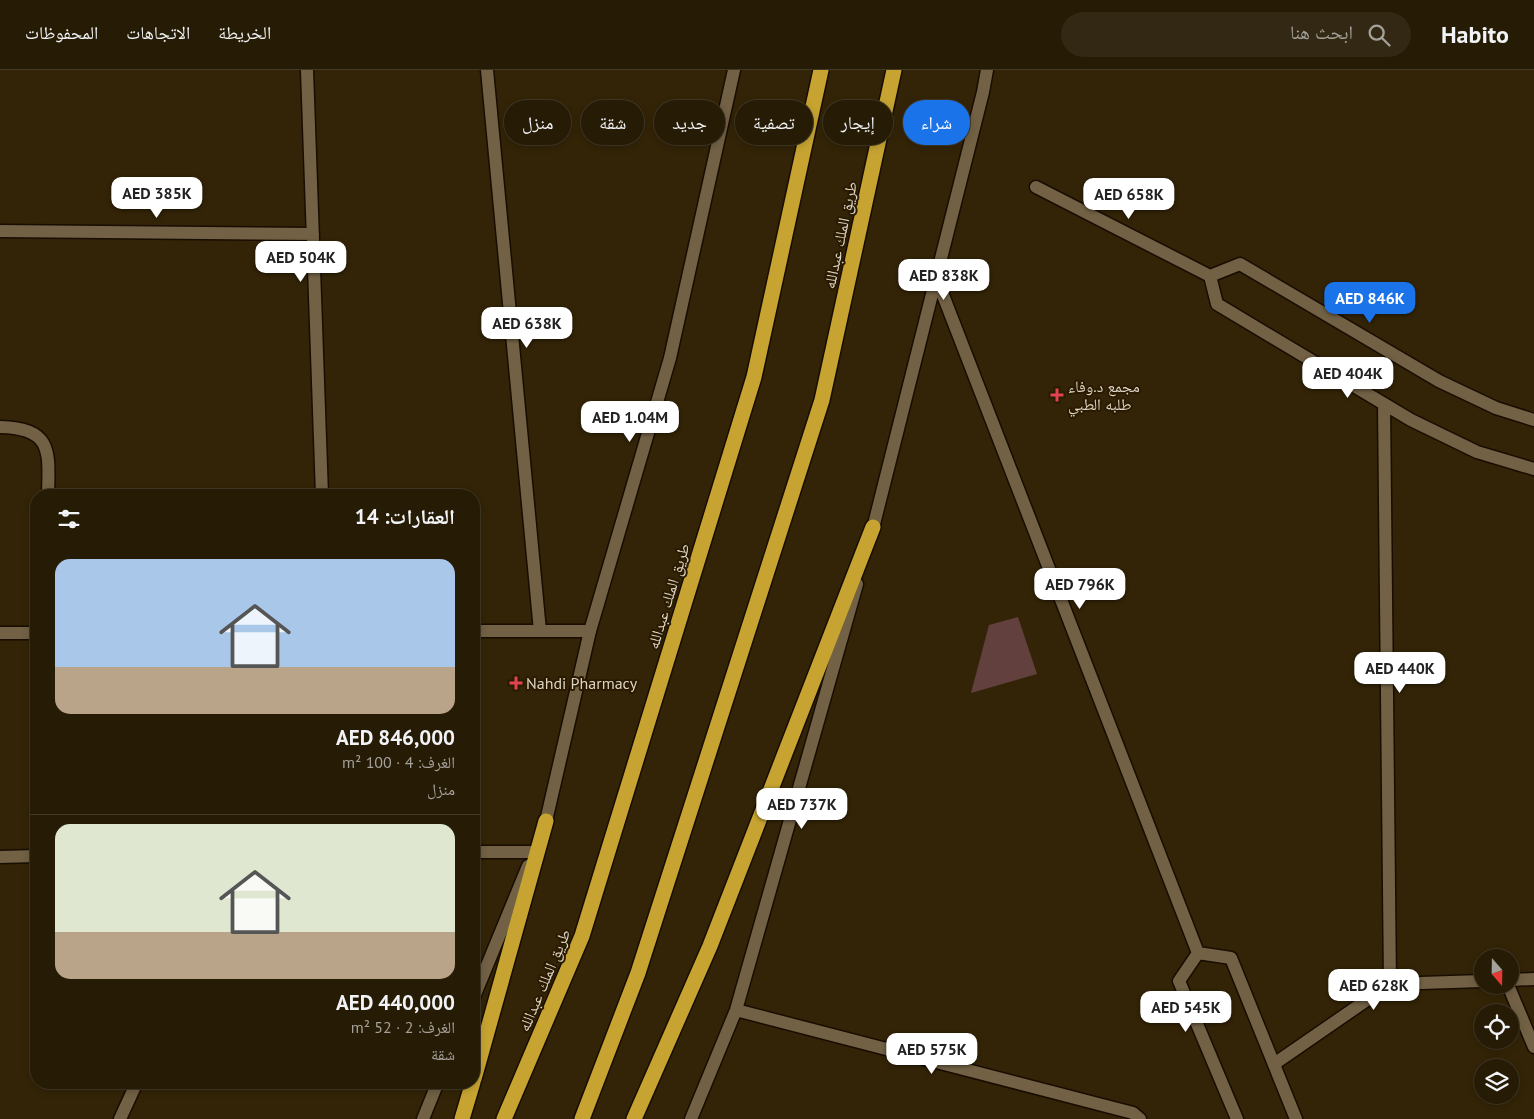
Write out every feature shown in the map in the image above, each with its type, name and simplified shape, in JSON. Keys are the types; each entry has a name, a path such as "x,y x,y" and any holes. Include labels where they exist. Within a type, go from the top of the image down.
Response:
{"highway":[{"name":"طريق الملك عبدالله","path":"504,1119 582,936 754,376 821,70"},
{"name":"طريق الملك عبدالله","path":"582,1119 638,973 822,400 894,70"},
{"path":"634,1119 710,946 874,527"},
{"path":"480,1058 546,821"},
{"path":"462,1119 471,1089"}],"main road":[{"path":"307,70 322,489"},
{"path":"487,70 540,631"},
{"path":"480,982 546,821 590,631 670,358 734,70"},
{"path":"691,1119 736,1010 874,527 987,70"},
{"path":"1036,187 1210,276 1217,304 1411,420 1477,452 1534,469"},
{"path":"0,230 313,234"},
{"path":"1210,276 1240,264 1439,381 1496,408 1534,420"},
{"path":"936,277 1198,952"},
{"path":"1384,404 1390,984"},
{"path":"0,427 12,427 34,432 42,440 47,450 49,464 48,489"},
{"path":"480,631 590,631"},
{"path":"0,633 30,633"},
{"path":"480,852 534,852"},
{"path":"0,856 30,856"},
{"path":"1198,952 1231,958 1296,1119"},
{"path":"1198,952 1179,981 1237,1119"},
{"path":"1519,980 1534,979"},
{"path":"1274,1064 1390,984 1474,980"},
{"path":"1512,994 1534,1046"},
{"path":"736,1010 1133,1113 1140,1119"},
{"path":"120,1119 133,1089"},
{"path":"423,1119 435,1089"}],"building":[{"path":"1018,617 1037,674 971,693 989,625"}],"place":[{"name":"مجمع د.وفاء طلبه الطبي","path":"1057,395"},
{"name":"Nahdi Pharmacy","path":"516,683"}]}
